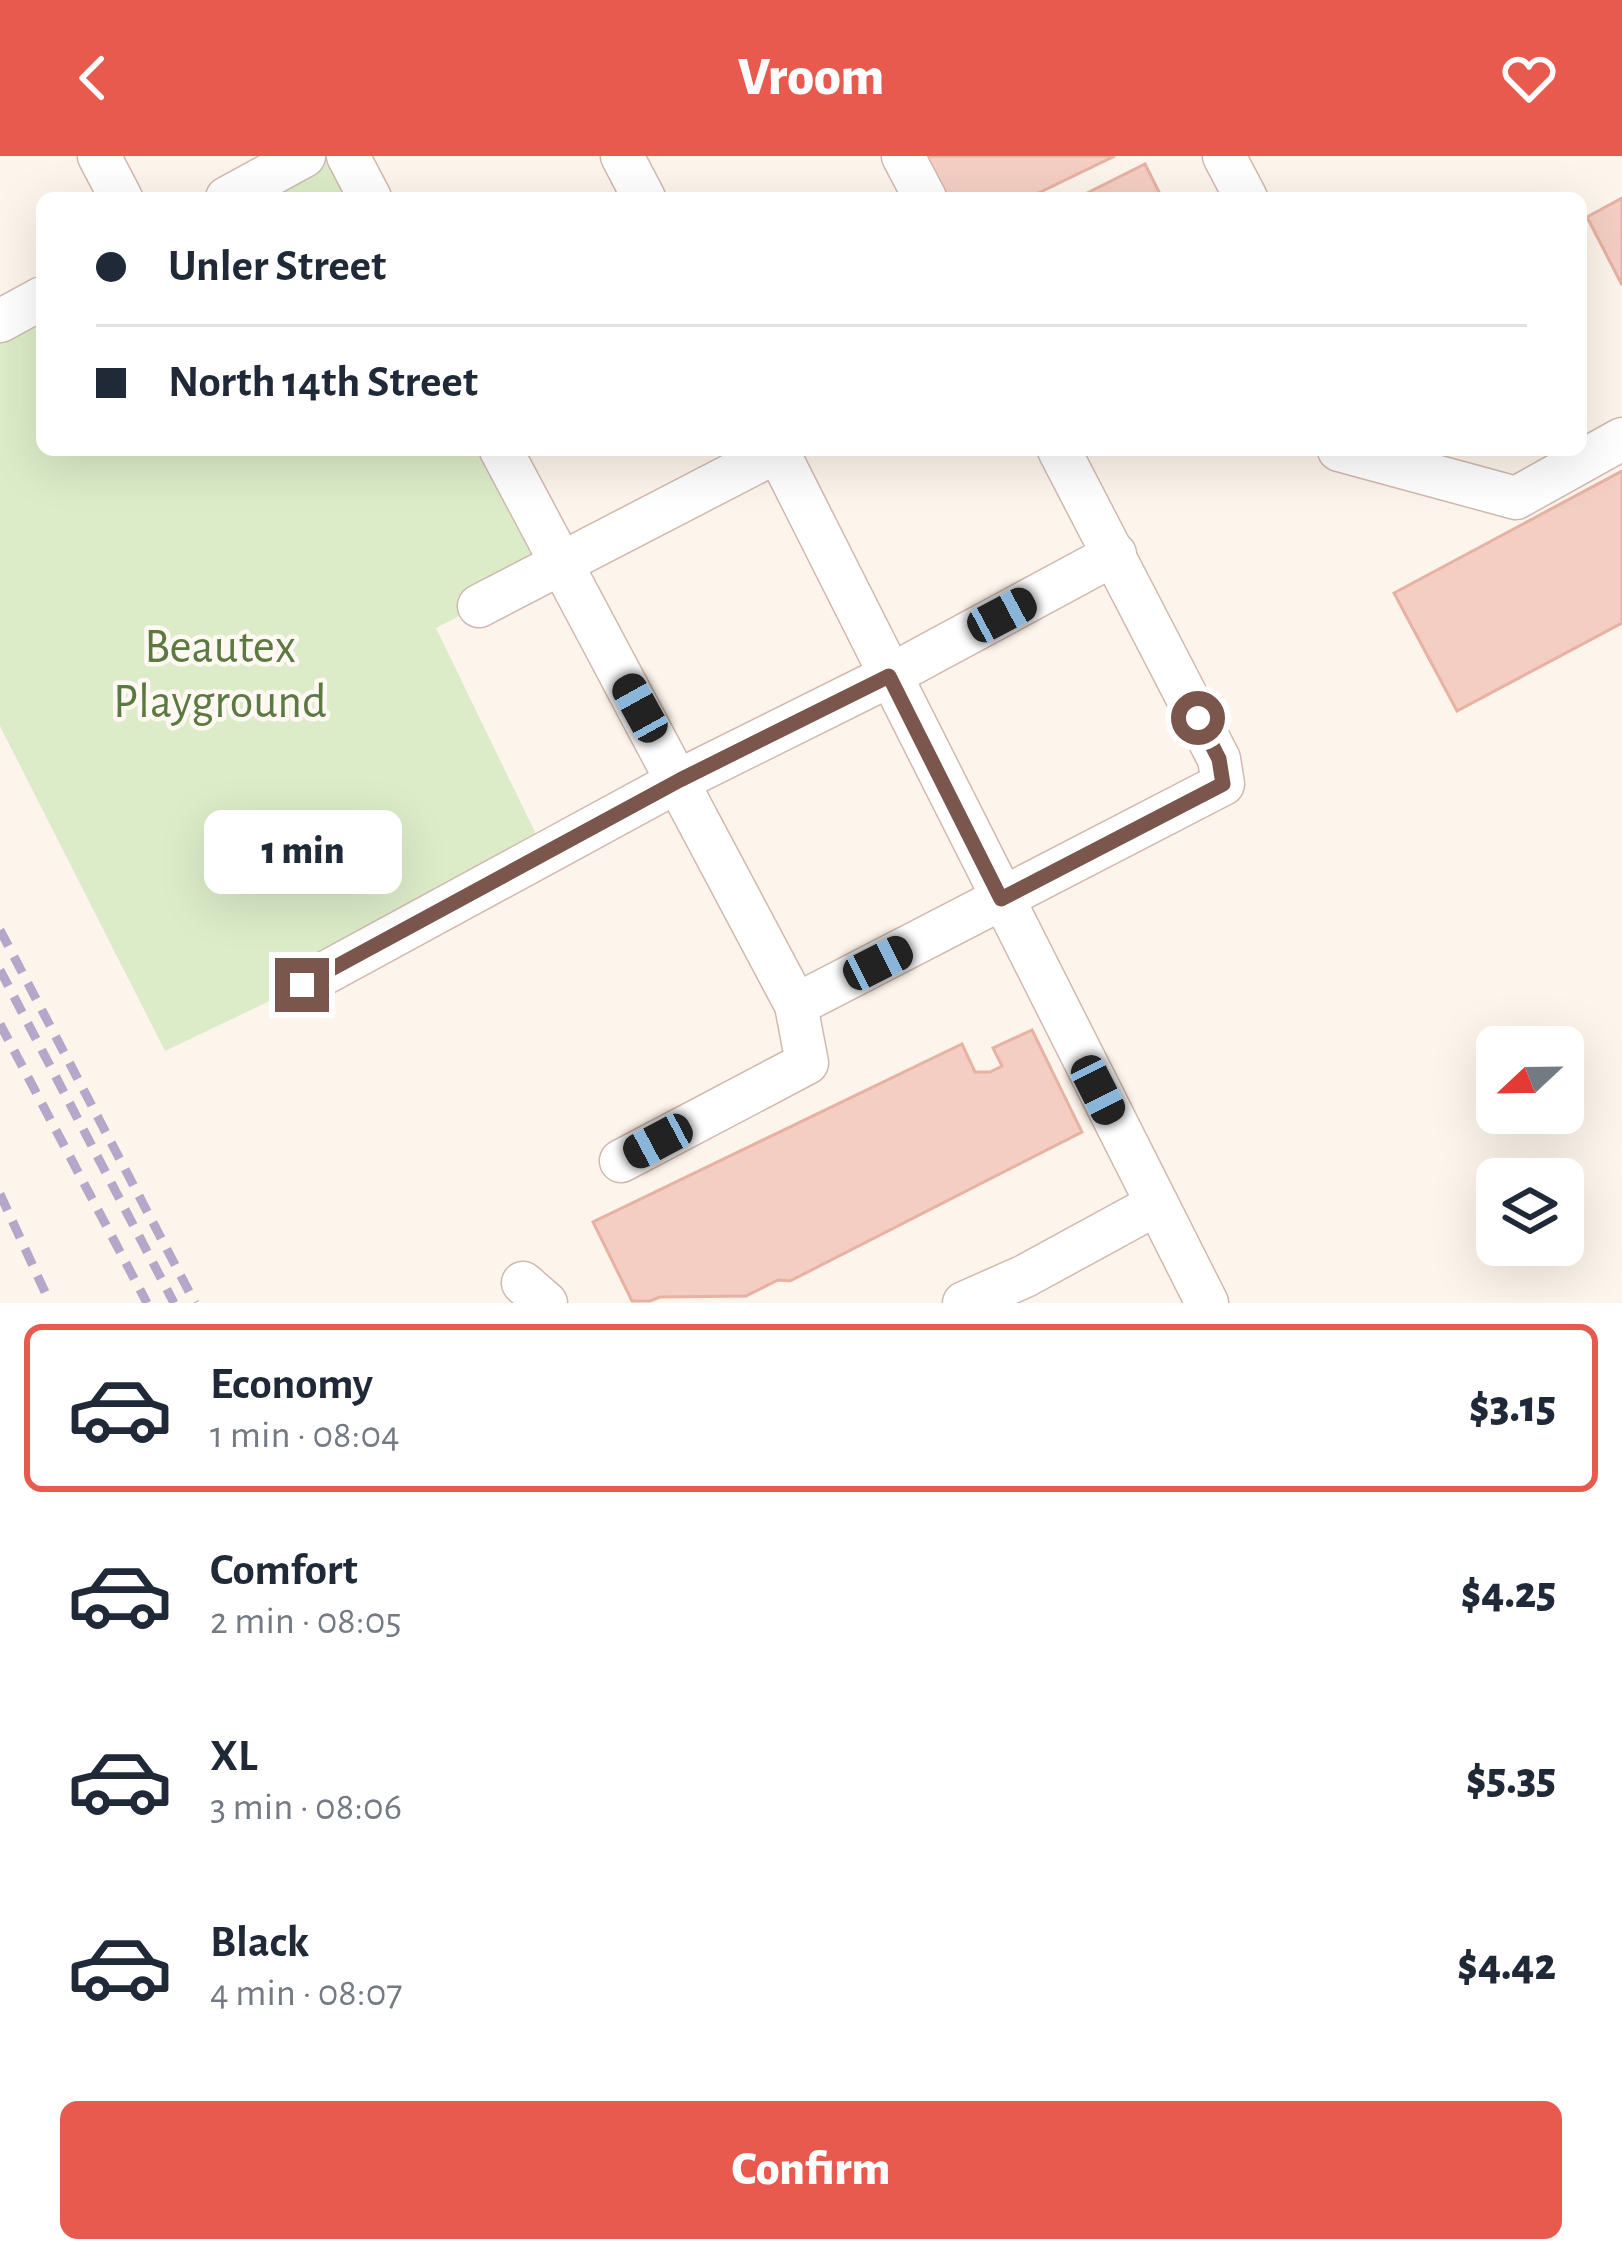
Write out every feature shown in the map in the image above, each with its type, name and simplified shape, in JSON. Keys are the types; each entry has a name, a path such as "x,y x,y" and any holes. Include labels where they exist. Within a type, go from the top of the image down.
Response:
{"street":[{"path":"99,156 118,192"},
{"path":"238,192 304,156"},
{"path":"348,156 367,192"},
{"path":"622,156 641,192"},
{"path":"903,156 922,192"},
{"path":"1224,156 1243,192"},
{"path":"0,321 36,301"},
{"path":"1361,456 1516,498 1622,439"},
{"path":"504,456 796,1006 806,1063 621,1160"},
{"path":"478,606 767,456"},
{"path":"781,456 1207,1303"},
{"path":"796,1006 1223,784 1219,759 1062,456"},
{"path":"302,985 680,780 889,676 1115,554"},
{"path":"964,1303 1156,1204"}],"green space":[{"path":"303,156 348,156 367,192 236,192"},
{"name":"Beautex Playground","path":"36,300 36,456 504,456 561,564 436,628 545,853 303,985 165,1051 0,726 0,320"}],"building":[{"path":"926,156 1115,156 1040,192 943,192"},
{"path":"1145,164 1159,192 1089,192"},
{"path":"1622,198 1622,285 1587,217"},
{"path":"1622,471 1622,623 1457,711 1394,593"},
{"path":"1032,1030 1082,1132 790,1281 778,1280 746,1296 632,1301 593,1222 962,1044 975,1072 990,1072 1002,1066 993,1048"}],"railway":[{"path":"0,930 195,1303"},
{"path":"0,970 174,1303"},
{"path":"0,1024 147,1303"},
{"path":"0,1194 50,1303"}],"route":[{"path":"302,985 680,780 889,676 1001,899 1223,784 1219,759 1198,718"}]}
